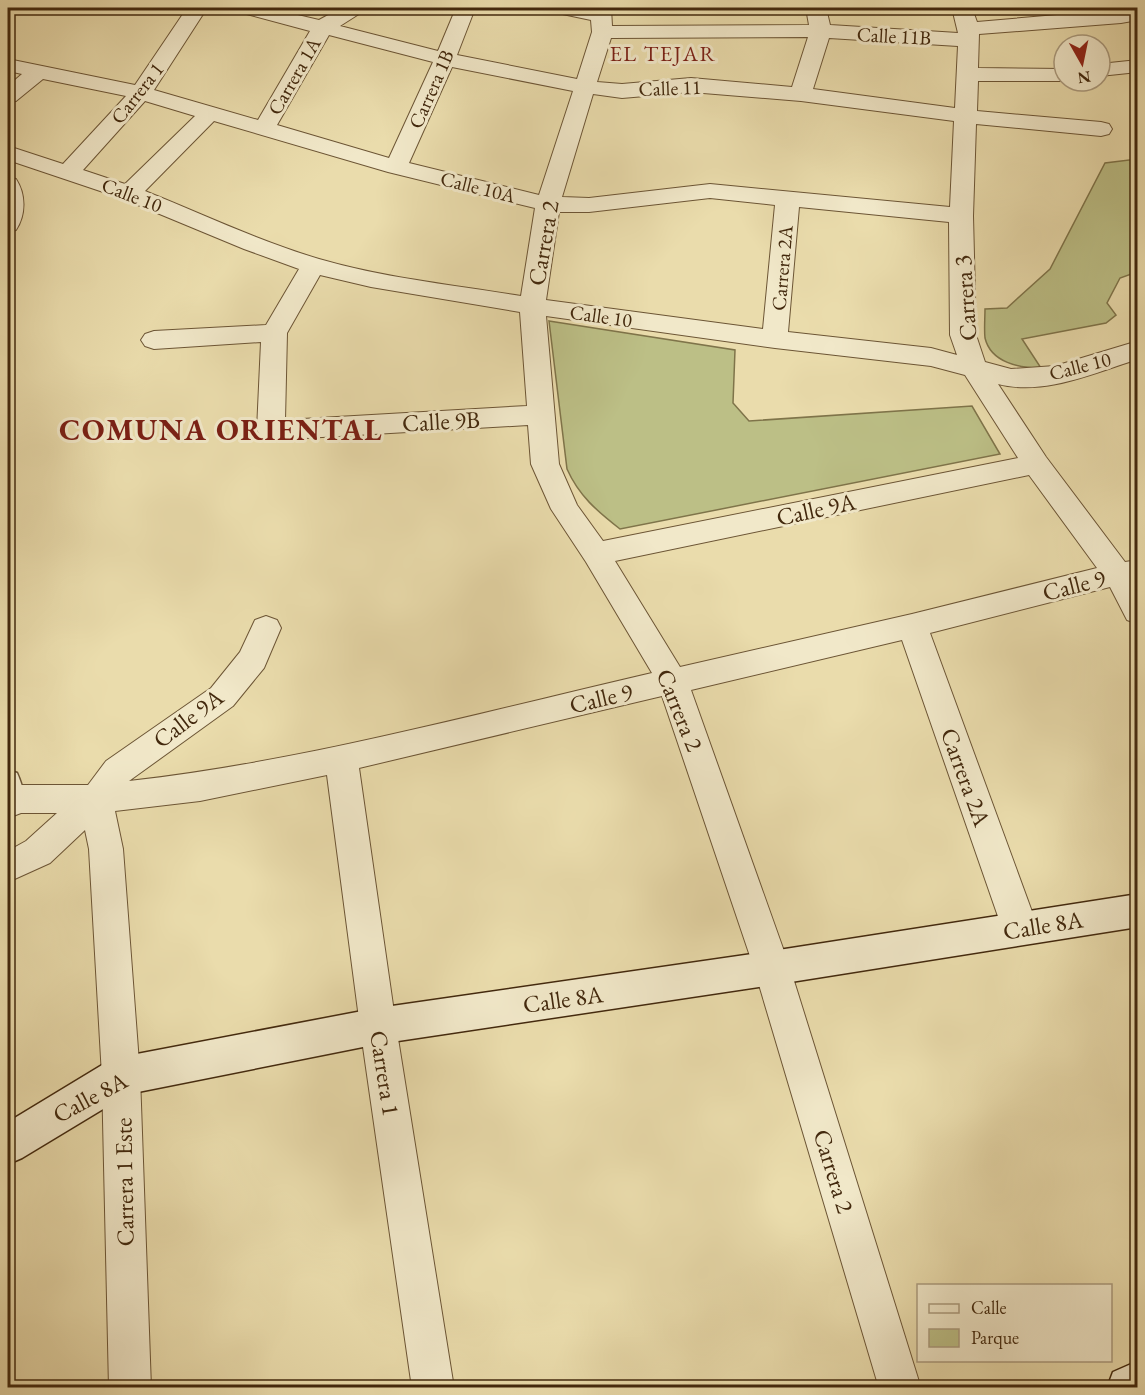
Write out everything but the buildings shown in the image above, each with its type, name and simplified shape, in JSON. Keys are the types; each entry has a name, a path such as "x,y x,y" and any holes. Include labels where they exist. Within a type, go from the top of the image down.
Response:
{"main road":[{"name":"Calle 8A","path":"8,1144 122,1076 378,1026 772,968 1137,910"},
{"path":"1129,1388 1137,1383"}],"street":[{"name":"Calle 11","path":"246,8 445,59 586,87 622,91 691,85 801,94 964,116 1101,129"},
{"name":"Carrera 1A","path":"265,127 323,27 355,8"},
{"name":"Calle 11B","path":"560,8 602,19 691,31 821,31 967,26 1121,18 1137,14"},
{"path":"688,8 691,31"},
{"path":"801,94 821,31 816,8"},
{"name":"Carrera 1","path":"68,171 141,93 189,9"},
{"name":"Carrera 1B","path":"396,167 464,11"},
{"name":"Carrera 2","path":"602,19 586,87 548,204 532,306 545,464 565,509 596,554 673,682 772,968 900,1388"},
{"name":"Carrera 3","path":"967,26 961,216 963,335 974,368 1036,464 1128,572 1137,612"},
{"name":"Calle 10A","path":"8,65 141,93 265,127 396,167 548,204 589,205 710,190 961,216"},
{"path":"1112,69 1137,66"},
{"path":"8,96 39,71"},
{"path":"967,74 1052,75"},
{"path":"129,193 210,113"},
{"name":"Calle 10","path":"8,153 129,193 253,244 313,265 372,279 532,306 775,339 932,357 1011,378 1056,375 1137,350"},
{"path":"8,183 13,202 8,225"},
{"name":"Carrera 2A","path":"775,339 788,197"},
{"path":"154,340 274,333 313,265"},
{"name":"Calle 9B","path":"274,333 271,430 540,416"},
{"name":"Calle 9A","path":"596,554 1036,464"},
{"name":"Calle 9","path":"12,794 96,799 200,787 341,758 673,682 1128,572"},
{"name":"Carrera 2A","path":"912,626 1020,928"},
{"name":"Calle 9A","path":"96,799 118,771 222,697 253,659 266,628"},
{"name":"Carrera 1","path":"341,758 378,1026 433,1388"},
{"path":"8,867 38,852 96,799"},
{"name":"Carrera 1 Este","path":"96,799 106,849 122,1076 130,1388"}],"green space":[{"path":"1137,159 1137,272 1120,278 1107,303 1116,315 1106,323 1022,339 1041,368 1016,365 993,353 985,338 985,309 1007,308 1050,269 1105,163"},
{"path":"549,321 735,350 733,403 749,421 972,406 1000,454 620,529 589,502 567,469"}],"district":[{"name":"EL TEJAR","path":"663,53"},
{"name":"COMUNA ORIENTAL","path":"221,429"}]}
